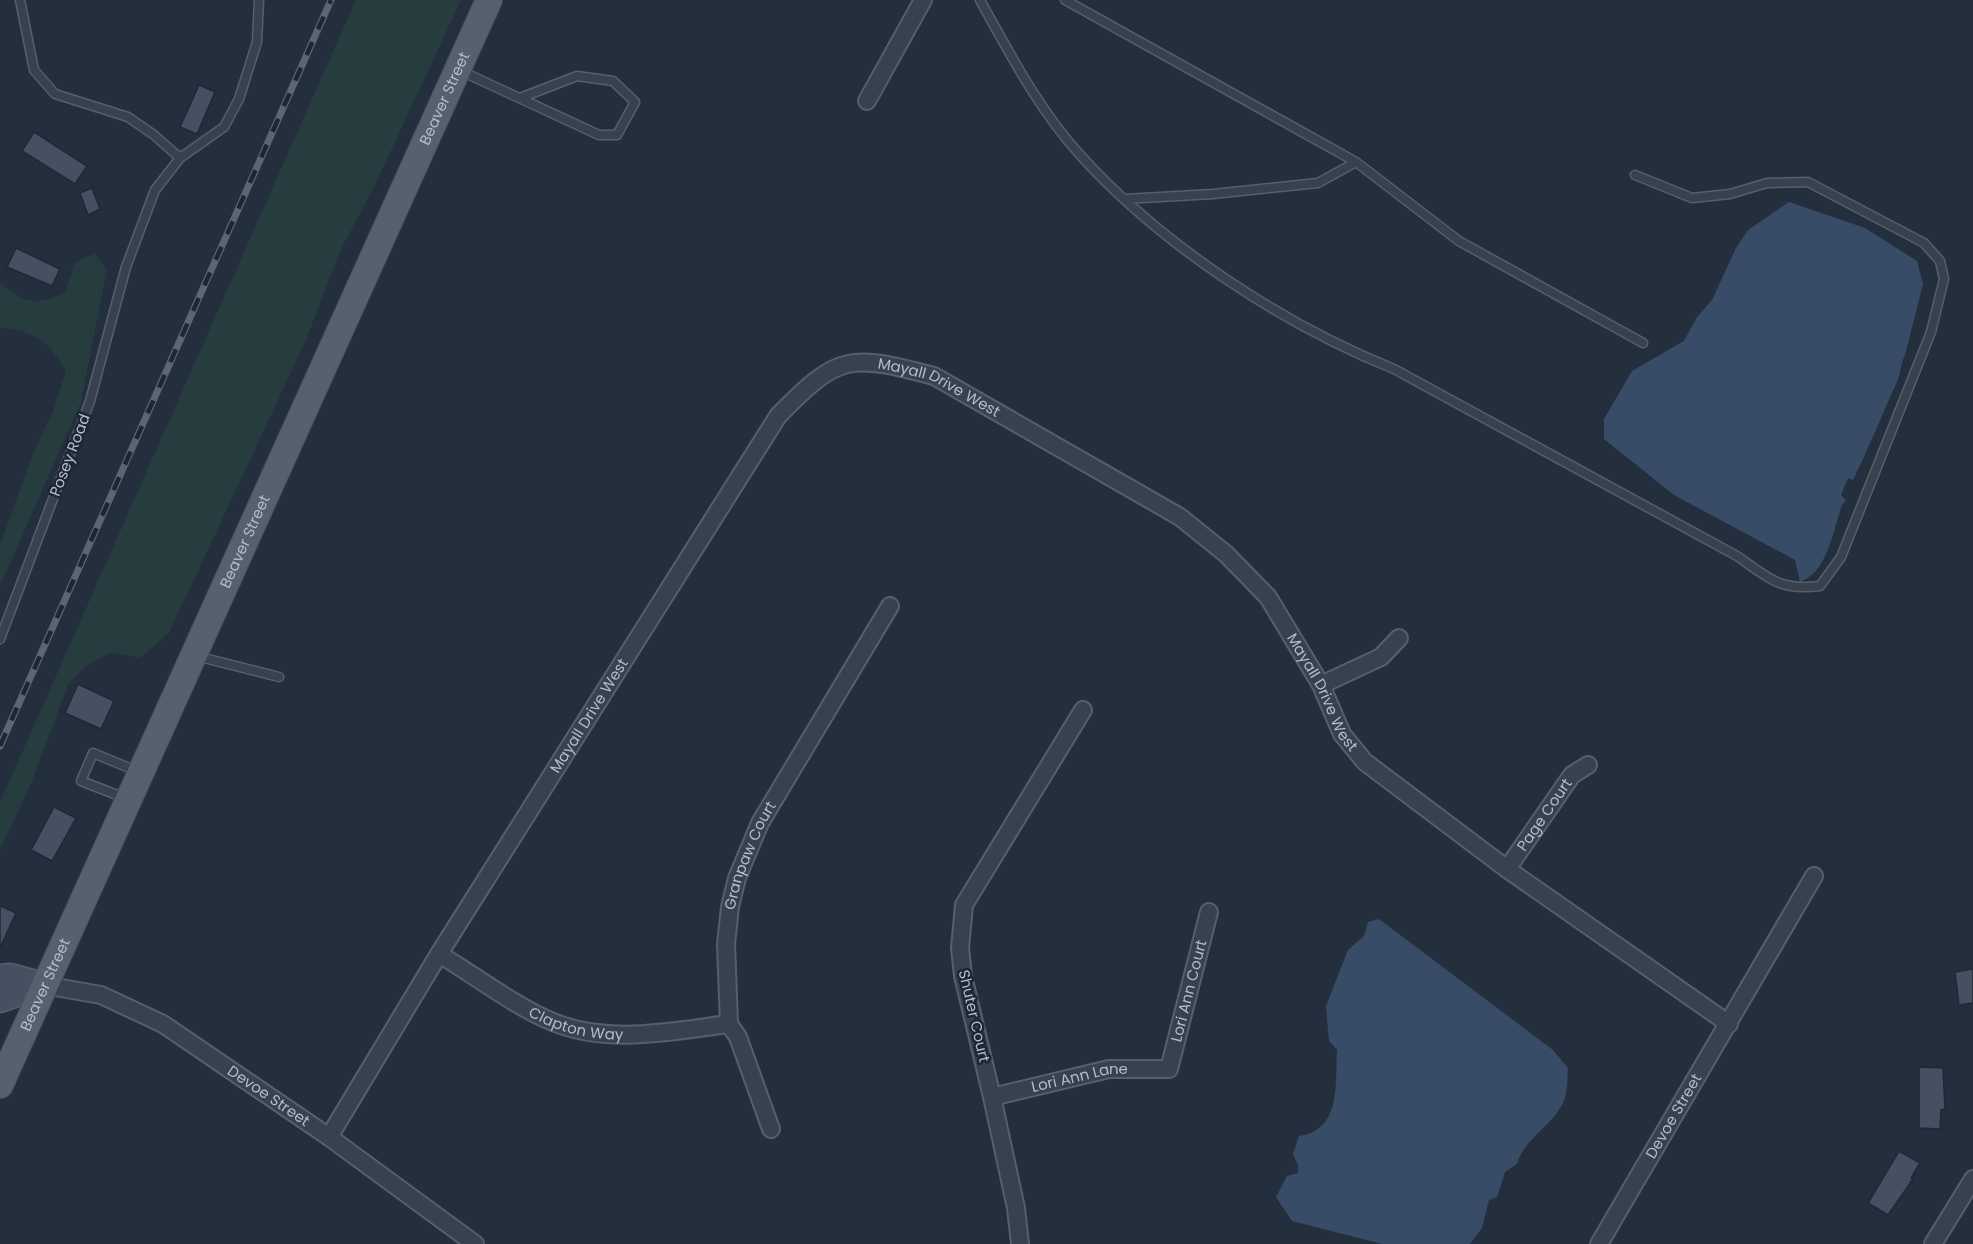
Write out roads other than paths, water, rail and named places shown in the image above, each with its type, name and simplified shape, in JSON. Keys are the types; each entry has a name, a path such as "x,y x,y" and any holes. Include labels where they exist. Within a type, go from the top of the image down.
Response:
{"main road":[{"name":"Beaver Street","path":"0,1085 489,0"},
{"name":"Devoe Street","path":"0,977 10,976 44,985"},
{"name":"Devoe Street","path":"0,1000 44,985"}],"street":[{"path":"867,101 923,0"},
{"name":"Mayall Drive West","path":"329,1137 439,954 778,416 811,383 840,364 860,361 896,366 934,376 1180,518 1226,554 1268,597 1321,685 1342,734 1365,762 1507,868 1729,1024"},
{"name":"Granpaw Court","path":"771,1129 738,1037 729,1024 726,944 730,907 737,878 760,823 890,606"},
{"path":"1321,685 1381,657 1399,638"},
{"name":"Shuter Court","path":"1020,1244 1016,1208 963,976 960,948 964,906 1083,710"},
{"name":"Page Court","path":"1507,868 1572,775 1587,765"},
{"name":"Devoe Street","path":"1599,1244 1814,876"},
{"name":"Lori Ann Court","path":"1169,1069 1209,912"},
{"name":"Clapton Way","path":"439,954 540,1015 581,1031 644,1034 729,1024"},
{"name":"Devoe Street","path":"44,985 101,995 163,1024 329,1137 475,1244"},
{"name":"Lori Ann Lane","path":"992,1097 1109,1069 1169,1069"},
{"path":"1933,1244 1973,1179"}],"lane":[{"path":"20,0 33,70 55,94 128,117 154,135 180,158"},
{"name":"Posey Road","path":"0,639 90,402 126,267 155,190 180,158 224,127 239,99 257,42 259,0"},
{"path":"980,0 1037,100 1080,156 1125,199 1214,271 1269,306 1436,391 1737,556 1782,586 1800,588 1820,586 1841,557 1930,332 1944,279 1940,261 1924,243 1808,182 1767,183 1730,194 1692,198 1635,176"},
{"path":"1065,0 1356,162 1459,241 1643,342"},
{"path":"458,69 599,135 617,135 635,102 613,81 577,76 520,98"},
{"path":"1125,199 1214,194 1317,183 1356,162"},
{"path":"192,655 279,677"},
{"path":"127,799 81,781 93,753 140,772"}],"water":[{"path":"1789,202 1865,228 1917,261 1923,284 1898,379 1865,456 1853,480 1848,478 1841,495 1846,500 1842,505 1828,549 1817,569 1800,582 1795,560 1674,495 1604,439 1604,419 1632,371 1684,341 1697,317 1712,300 1736,248 1748,230"},
{"path":"1379,919 1553,1050 1568,1068 1566,1092 1562,1105 1525,1147 1517,1164 1505,1172 1497,1197 1489,1200 1482,1228 1470,1244 1382,1244 1292,1221 1276,1197 1287,1176 1298,1173 1298,1165 1293,1154 1299,1136 1313,1132 1323,1125 1329,1115 1335,1090 1337,1050 1329,1041 1326,1006 1348,950 1364,936 1368,922"}],"railway":[{"path":"0,746 331,0"}]}
